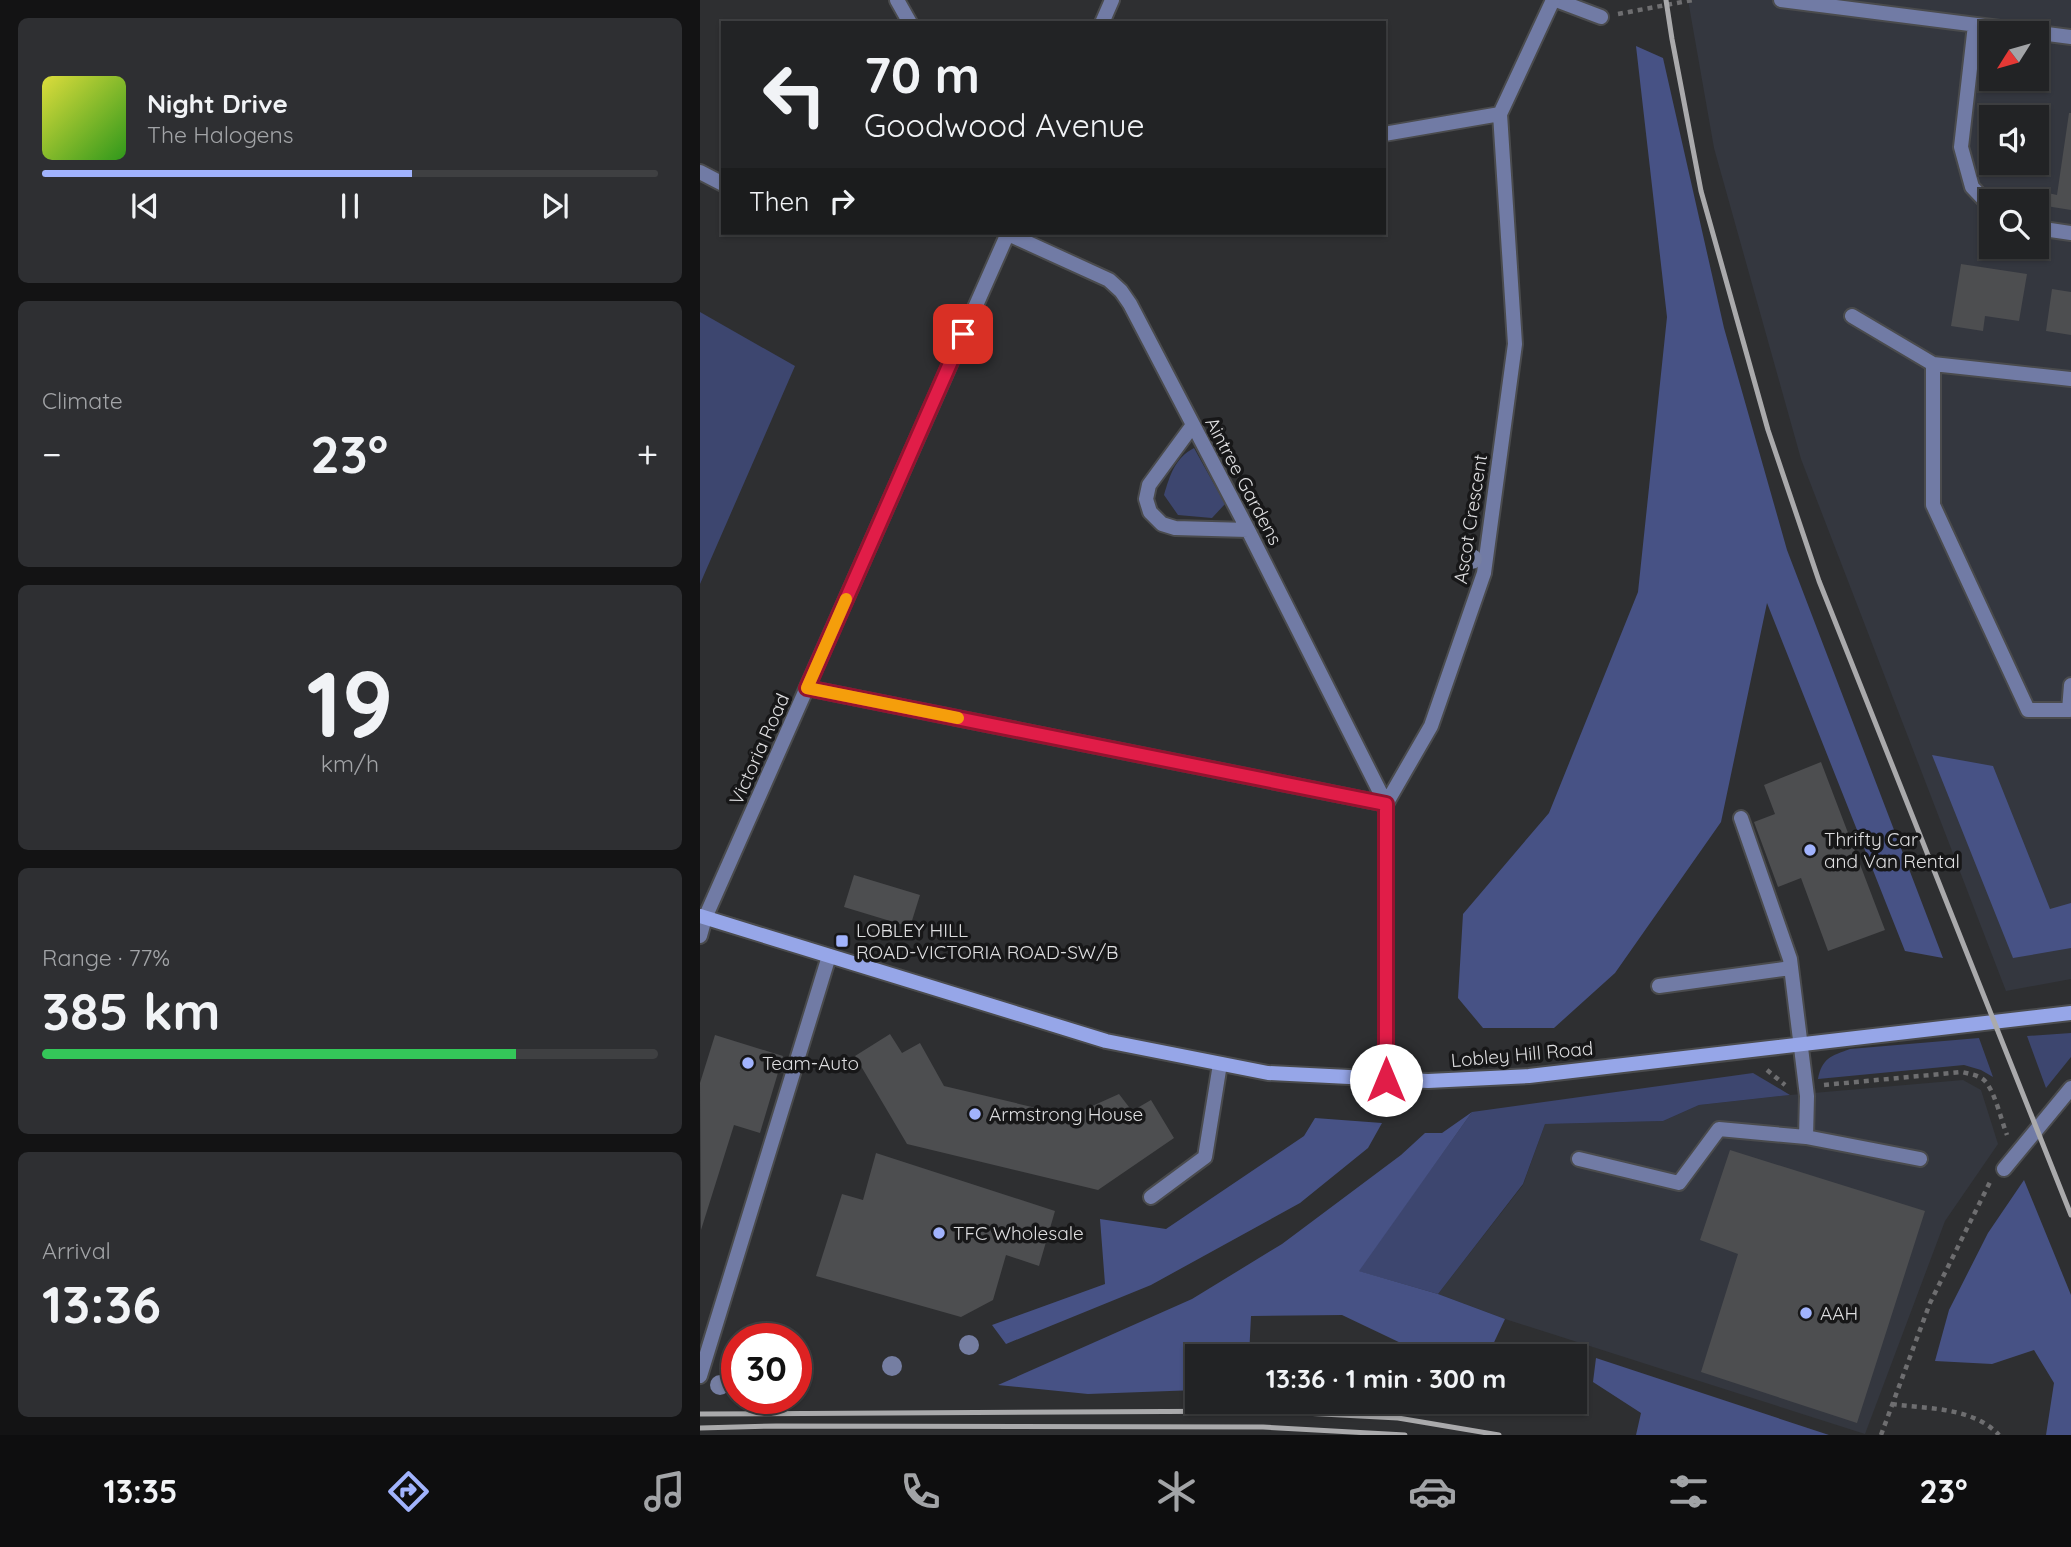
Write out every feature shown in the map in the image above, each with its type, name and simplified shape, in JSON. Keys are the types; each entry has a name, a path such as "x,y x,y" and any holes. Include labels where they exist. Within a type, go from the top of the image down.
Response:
{"main road":[{"name":"Lobley Hill Road","path":"703,917 1106,1041 1268,1073 1427,1081 1529,1076 2071,1013"}],"street":[{"path":"897,0 909,21"},
{"path":"1103,21 1112,0"},
{"path":"1555,0 1601,18"},
{"name":"Ascot Crescent","path":"1386,1080 1386,804 1431,726 1484,573 1515,344 1500,114 1555,0"},
{"path":"1782,0 2071,37"},
{"path":"1975,25 1961,147 1972,187 1979,194"},
{"path":"1386,134 1500,114"},
{"path":"700,172 721,183"},
{"path":"2049,230 2071,233"},
{"name":"Victoria Road","path":"700,936 703,917 1006,235"},
{"name":"Aintree Gardens","path":"1011,235 1109,280 1121,291 1248,530 1386,804"},
{"path":"1852,316 1933,364 2071,379"},
{"path":"1933,364 1933,505 2028,710 2069,710 2071,685"},
{"path":"1193,425 1149,485 1146,499 1150,512 1162,524 1175,528 1248,530"},
{"path":"807,688 1386,804"},
{"path":"1741,818 1790,959 1805,1086 1806,1137"},
{"path":"700,1376 829,956"},
{"path":"1659,986 1791,968"},
{"path":"1151,1197 1205,1157 1220,1064"},
{"path":"2004,1169 2071,1088"},
{"path":"1579,1159 1679,1183 1719,1129 1806,1137 1920,1159"}],"path":[{"path":"1601,18 1693,0"},
{"path":"1745,1051 1787,1087 1962,1072 1975,1075 1991,1089 2010,1146"},
{"path":"1881,1435 1930,1303 1990,1180"},
{"path":"1892,1404 1977,1418 1990,1425 1999,1435"}],"shaded area":[{"path":"1688,0 2071,0 2071,979 2006,991 1801,459 1714,148"},
{"path":"1636,46 1663,58 1724,328 1787,550 1943,958 1905,951 1767,603 1721,822 1615,973 1554,1028 1483,1028 1458,998 1463,914 1549,813 1638,592 1667,317"},
{"path":"700,312 795,366 700,584"},
{"path":"1194,448 1225,504 1212,518 1178,515 1164,495 1178,462"},
{"path":"1932,755 1993,766 2050,909 2071,903 2071,948 2013,958"},
{"path":"2071,1033 2071,1057 2046,1088 2027,1036"},
{"path":"1979,1038 1993,1077 1964,1065 1818,1079 1822,1066 1828,1059 1850,1049"},
{"path":"1753,1073 1790,1095 1699,1105 1663,1121 1545,1124 1523,1184 1438,1294 1358,1271 1472,1112"},
{"path":"1963,1080 1981,1090 1998,1144 1945,1221 1865,1434 1505,1319 1438,1294 1523,1185 1545,1124 1663,1121 1699,1105"},
{"path":"1472,1112 1359,1271 1438,1294 1505,1319 1493,1344 1403,1344 1342,1315 1251,1316 1250,1344 1185,1344 1185,1390 1088,1394 998,1385 1192,1299 1282,1244 1401,1155 1425,1133 1442,1133"},
{"path":"1315,1118 1382,1123 1368,1148 1300,1203 1151,1285 1006,1344 992,1325 1105,1284 1100,1219 1166,1229 1304,1136"},
{"path":"2024,1180 2071,1295 2071,1435 2046,1435 2054,1383 2034,1350 1992,1364 1935,1361 1949,1310 1988,1233"},
{"path":"1596,1358 1829,1435 1636,1435 1641,1413 1593,1382"}],"building":[{"path":"2071,113 2071,210 2049,206 2049,193 2057,195"},
{"path":"1961,264 2027,274 2019,321 1985,316 1983,331 1951,326"},
{"path":"2052,289 2071,292 2071,335 2046,331"},
{"name":"Thrifty Car and Van Rental","path":"1821,762 1885,930 1828,951 1801,878 1778,887 1754,822 1775,814 1764,785"},
{"path":"854,875 920,895 910,927 844,907"},
{"name":"Armstrong House","path":"890,1034 902,1053 920,1043 944,1086 1070,1116 1119,1094 1132,1111 1151,1100 1174,1138 1098,1190 907,1144 855,1056"},
{"path":"715,1035 783,1056 760,1133 734,1125 701,1230 700,1083"},
{"name":"AAH","path":"1730,1150 1925,1211 1857,1423 1701,1372 1738,1254 1700,1240"},
{"name":"TFC Wholesale","path":"876,1153 1055,1211 1039,1266 1006,1255 993,1300 961,1317 816,1276 842,1194 863,1200"}],"railway":[{"path":"1666,0 1701,191 1768,430 1819,581 2071,1215"},
{"path":"700,1414 1264,1411 1398,1418 1499,1435"},
{"path":"700,1428 1263,1427 1405,1435"}],"slow traffic":[{"path":"846,599 807,688 958,718"}],"place":[{"name":"Thrifty Car and Van Rental","path":"1810,850"},
{"name":"LOBLEY HILL ROAD-VICTORIA ROAD-SW/B","path":"842,941"},
{"name":"Team-Auto","path":"748,1063"},
{"name":"Armstrong House","path":"975,1114"},
{"name":"TFC Wholesale","path":"939,1233"},
{"name":"AAH","path":"1806,1313"}],"route":[{"path":"963,334 807,688 1386,804 1386,1080"}]}
